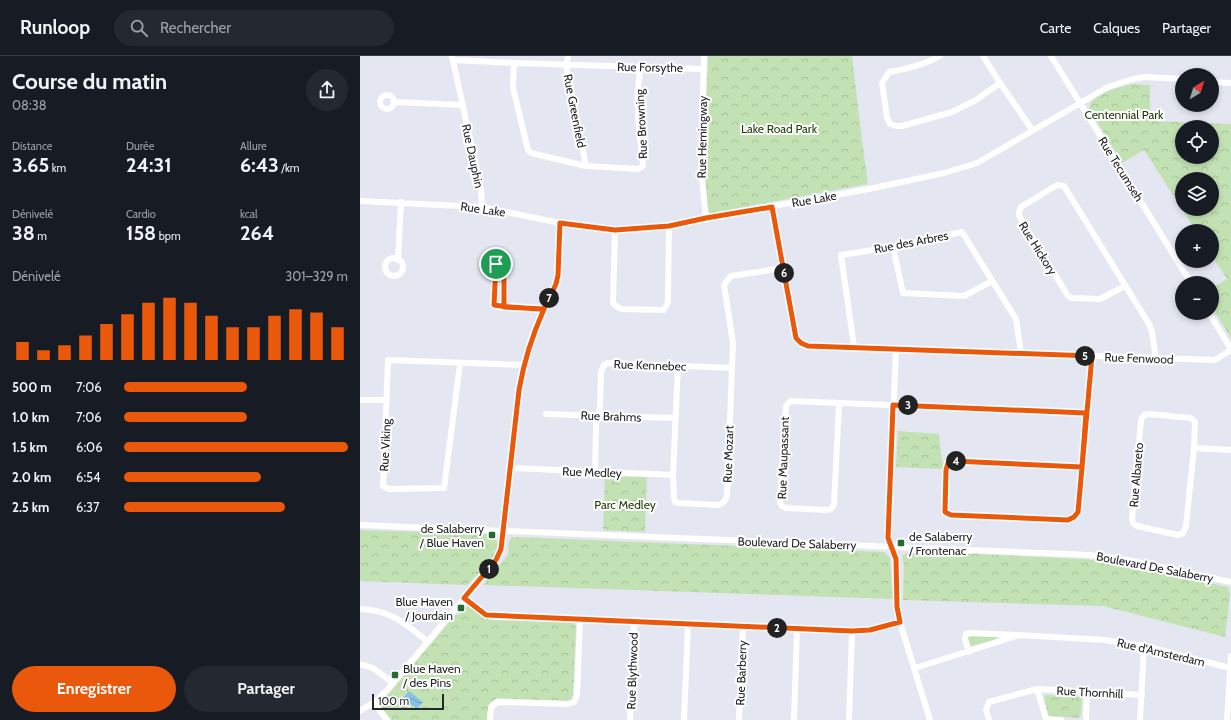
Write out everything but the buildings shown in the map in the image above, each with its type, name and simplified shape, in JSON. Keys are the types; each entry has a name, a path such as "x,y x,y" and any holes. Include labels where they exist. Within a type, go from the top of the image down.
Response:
{"street":[{"name":"Rue Greenfield","path":"568,56 566,65 586,166"},
{"name":"Rue Hemingway","path":"704,56 701,168 706,218"},
{"path":"940,56 928,63 906,70 889,72 882,83 887,116 890,124 902,126 952,112 976,100 1000,83"},
{"path":"983,56 1033,131"},
{"name":"Rue Tecumseh","path":"1051,56 1187,276"},
{"name":"Rue Forsythe","path":"453,58 514,64 703,69"},
{"name":"Rue Dauphin","path":"453,58 481,190 482,207"},
{"name":"Rue Browning","path":"514,64 513,88 528,150 531,153 586,166 638,169 643,166 638,110 638,79 641,67"},
{"name":"Rue Lake","path":"360,201 482,207 560,223 615,230 669,226 869,189 944,173 977,163 1108,87 1133,79 1175,79"},
{"path":"1219,82 1231,83"},
{"path":"394,102 463,105"},
{"name":"Rue Hickory","path":"1125,286 1100,300 1072,298 1068,296 1019,216 1021,207 1057,185 1064,186 1149,324 1152,332 1156,359"},
{"path":"398,260 401,202"},
{"name":"Rue Fenwood","path":"772,207 796,338 801,343 808,346 1215,360 1231,349"},
{"path":"360,710 374,702 393,684 497,558 501,549 523,365 534,330 556,284 558,275 560,223"},
{"path":"615,230 613,303 621,310 664,310 668,302 669,226"},
{"name":"Rue des Arbres","path":"854,347 841,255 962,232 1016,319 1021,353"},
{"path":"893,246 903,293 964,296 992,281"},
{"path":"504,307 504,266 496,264 494,305 504,307 544,309"},
{"name":"Rue Mozart","path":"678,366 673,475 675,502 719,505 724,502 727,496 733,343 724,285 731,276 783,268"},
{"path":"1213,320 1231,349"},
{"path":"896,349 888,538 896,559 897,607 900,622 930,720"},
{"path":"1082,467 950,462 947,465 946,470 945,512 951,515 1068,520 1074,517 1078,512 1092,356"},
{"name":"Rue Viking","path":"460,364 444,488 389,489 383,486 388,360 460,364 523,365"},
{"name":"Rue Kennebec","path":"595,472 596,424 600,407 601,372 604,365 608,363 732,368"},
{"path":"360,400 387,400"},
{"name":"Rue Maupassant","path":"839,404 834,504 832,508 828,510 786,508 782,506 780,503 786,407 791,401 1086,413"},
{"name":"Rue Brahms","path":"546,414 675,418"},
{"name":"Rue Albareto","path":"1148,414 1191,418 1195,422 1194,448 1186,526 1183,533 1178,535 1137,526 1133,523 1132,518 1141,420 1144,415 1148,414"},
{"path":"1194,448 1231,450"},
{"name":"Rue Medley","path":"510,468 673,475"},
{"name":"Boulevard De Salaberry","path":"360,525 1101,556 1128,560 1231,582"},
{"path":"464,598 488,616 852,631 870,630 900,622"},
{"path":"360,609 375,610 393,616 406,624 428,642"},
{"path":"490,720 492,706 498,702 568,704 574,702 577,695 580,620"},
{"name":"Rue Blythwood","path":"630,720 634,622"},
{"path":"684,720 688,624"},
{"name":"Rue Barberry","path":"739,720 743,626"},
{"path":"794,720 797,629"},
{"path":"849,720 852,631"},
{"name":"Rue d'Amsterdam","path":"969,652 965,639 966,634 970,633 1104,640 1144,646 1230,668"},
{"name":"Rue d'Amsterdam","path":"915,668 1019,635"},
{"path":"1140,720 1144,646"},
{"path":"1227,720 1231,656"},
{"path":"360,664 376,670 393,684"},
{"name":"Rue Thornhill","path":"989,720 986,710 989,702 1037,689 1142,695"},
{"name":"Rue Thornhill","path":"1037,689 1046,719 1061,720"},
{"path":"1086,720 1087,692"},
{"path":"374,702 388,720"}],"green space":[{"name":"Lake Road Park","path":"708,56 852,56 868,184 733,209 706,218 704,165"},
{"name":"Centennial Park","path":"1134,84 1150,85 1150,121 1175,122 1175,164 1219,164 1219,124 1231,124 1231,338 1219,318 1219,284 1227,279 1219,267 1219,224 1192,224 1186,216 1219,216 1219,172 1175,172 1175,198 1144,150 1122,163 1089,108 1090,103 1094,99 1114,89"},
{"path":"898,431 939,434 943,469 896,467"},
{"name":"Parc Medley","path":"605,476 647,477 645,532 603,530"},
{"path":"360,530 492,534 498,543 490,561 467,585 360,581"},
{"path":"511,538 884,552 890,558 893,599 483,585 508,555 509,542"},
{"path":"906,553 975,554 1083,559 1117,563 1228,587 1230,595 1225,637 1103,606 903,600 904,565 902,556"},
{"path":"464,606 467,606 490,620 574,623 576,627 572,699 569,701 497,698 490,704 487,720 392,720 381,707 381,703 456,614 458,615 460,613 458,612"},
{"path":"971,635 997,637 997,639 971,646 968,638"},
{"path":"1046,695 1079,696 1082,698 1081,715 1079,718 1049,716 1044,698"}],"water":[{"path":"409,691 423,702 417,709 408,702 403,708 398,704"}],"place":[{"name":"de Salaberry / Blue Haven","path":"492,535"},
{"name":"de Salaberry / Frontenac","path":"901,543"},
{"name":"Blue Haven / Jourdain","path":"461,608"},
{"name":"Blue Haven / des Pins","path":"395,675"}],"route":[{"path":"496,264 494,305 504,307 537,308 544,309 556,284 558,275 560,223 615,230 669,226 772,207 796,338 801,343 808,346 1092,356 1078,512 1074,517 1068,520 951,515 945,512 946,470 948,463 954,461 1082,467 1086,413 893,405 888,538 896,556 897,607 900,622 870,630 852,631 526,618 486,615 464,598 496,560 501,549 523,365 534,330 544,309 504,307 504,266 496,264"}]}
